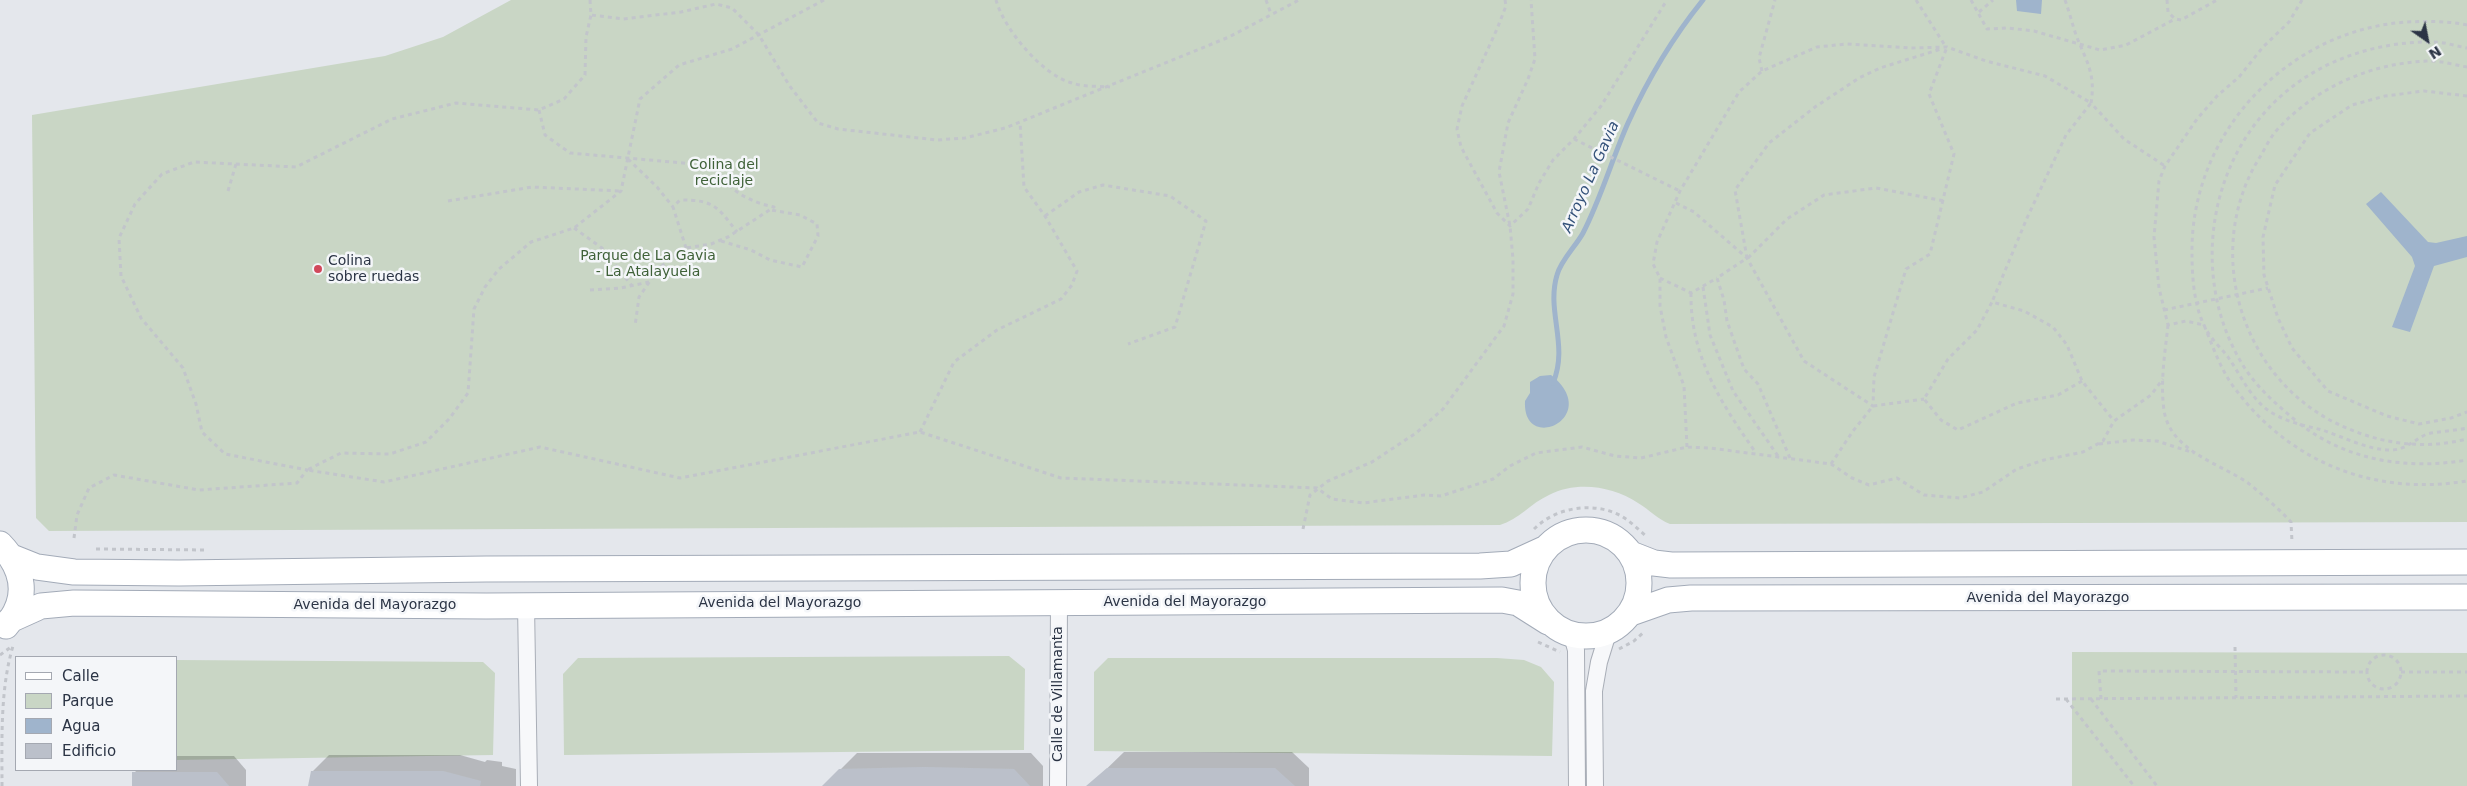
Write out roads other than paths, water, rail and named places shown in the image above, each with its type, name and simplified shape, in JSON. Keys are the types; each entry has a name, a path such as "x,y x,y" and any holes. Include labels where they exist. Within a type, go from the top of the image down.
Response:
{"main road":[{"path":"6,551 36,567 74,572 1470,566 1512,564 1546,548 1568,532 1586,529 1603,532 1619,541 1631,554 1637,568 1640,583 1638,599 1631,613 1608,633 1590,637 1572,636 1557,629 1548,622 1537,606 1532,587 1533,570 1546,548"},
{"path":"6,551 20,574 22,592 18,610 8,632"},
{"path":"1631,554 1670,565 2467,562"},
{"name":"Avenida del Mayorazgo","path":"1631,613 1668,600 1691,598 2467,598"},
{"name":"Avenida del Mayorazgo","path":"8,632 40,606 74,603 526,605 1502,600 1518,603 1548,622"}],"street":[{"name":"Calle de Villamanta","path":"1058,786 1059,603"},
{"path":"526,605 529,786"},
{"path":"1595,786 1594,690 1599,662 1608,633"},
{"path":"1572,636 1576,650 1577,786"}],"water":[{"path":"2016,0 2042,0 2041,14 2017,11"},
{"path":"2381,192 2428,242 2436,243 2467,236 2467,257 2434,266 2410,332 2392,327 2415,266 2412,257 2366,204"},
{"path":"1551,375 1565,390 1569,404 1565,416 1557,424 1546,428 1535,426 1527,417 1525,401 1530,393 1530,382 1540,376"}],"waterway":[{"name":"Arroyo La Gavia","path":"1553,383 1559,355 1554,302 1554,289 1559,269 1580,238 1589,220 1622,137 1644,90 1671,44 1703,0"}],"place":[{"name":"Colina sobre ruedas","path":"318,269"}],"park label":[{"name":"Colina del reciclaje","path":"724,174"},
{"name":"Parque de La Gavia - La Atalayuela","path":"648,264"}]}
